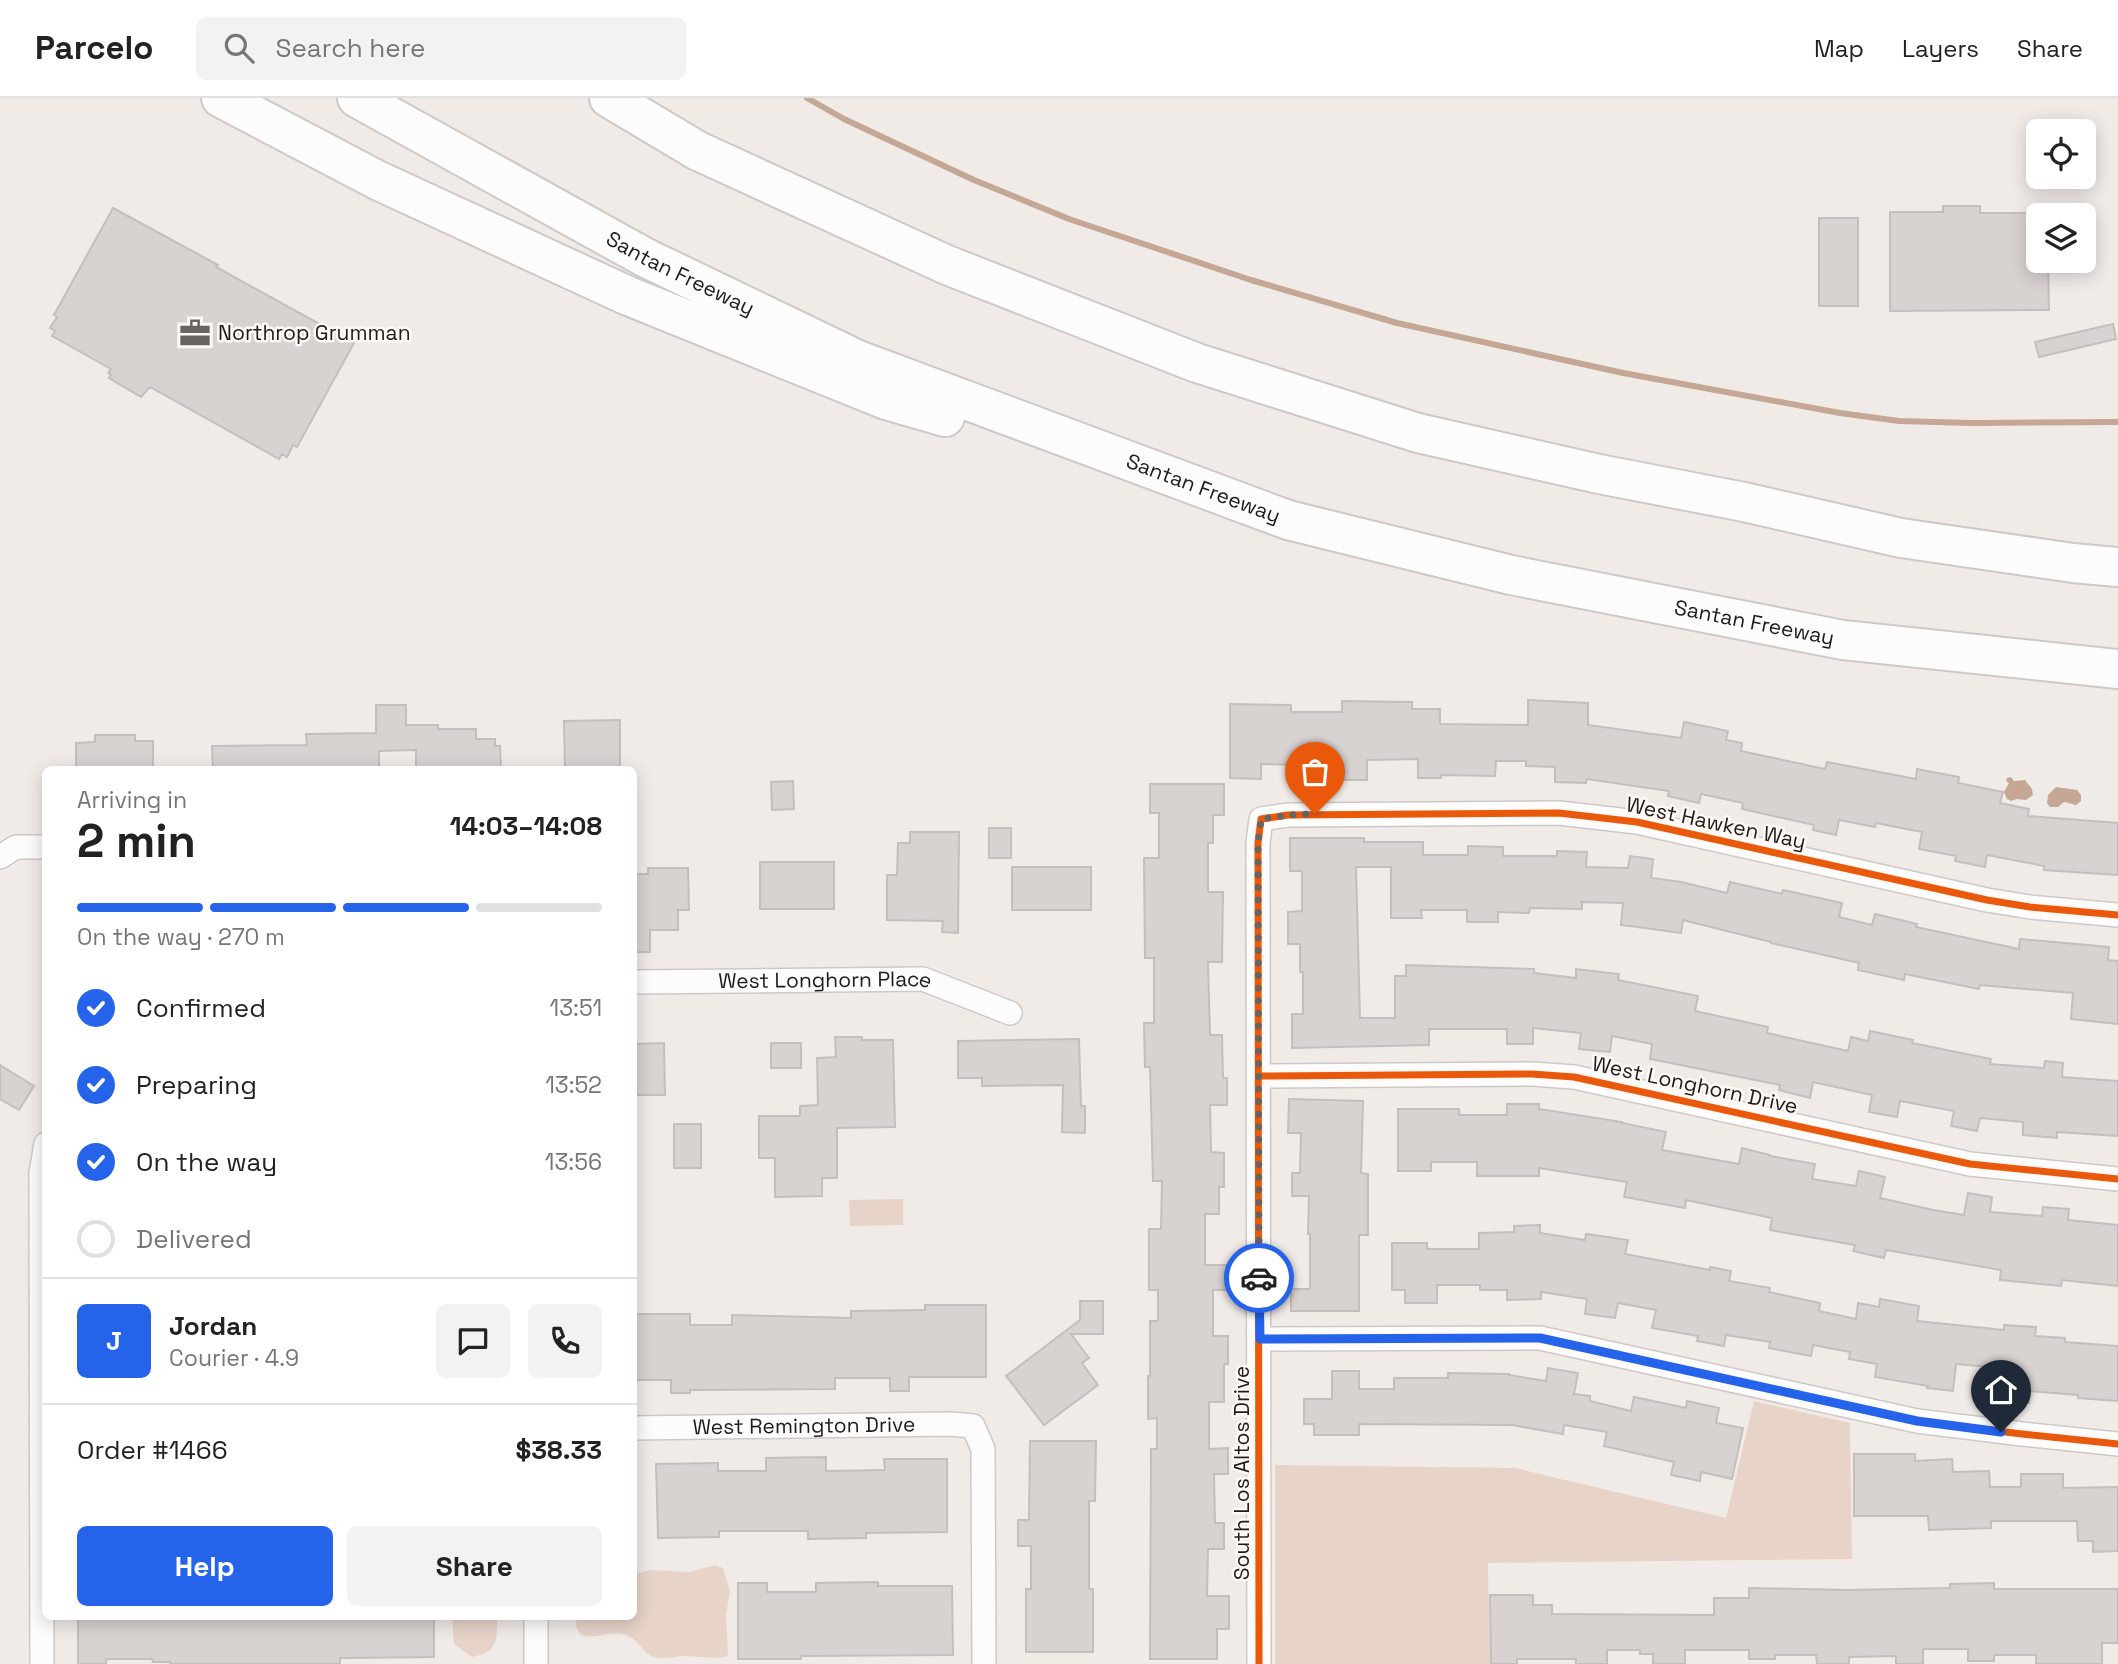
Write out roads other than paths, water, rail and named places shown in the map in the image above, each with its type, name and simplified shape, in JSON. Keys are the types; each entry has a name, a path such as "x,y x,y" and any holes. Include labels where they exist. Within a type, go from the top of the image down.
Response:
{"highway":[{"path":"221,98 377,180 626,295 873,395 1288,520"},
{"name":"Santan Freeway","path":"357,98 646,258 858,360 1288,520 1511,575 1843,640 2118,669"},
{"path":"608,98 698,151 947,265 1197,363 1418,432 1599,474 1744,502 1901,538 2118,567"},
{"path":"656,98 947,265"}],"street":[{"name":"West Hawken Way","path":"1261,819 1289,815 1559,813 1593,816 1637,822 1987,900 2118,915"},
{"name":"South Los Altos Drive","path":"1259,1664 1258,843 1261,819"},
{"path":"0,857 16,847 42,846"},
{"name":"West Longhorn Place","path":"637,982 923,979 1010,1013"},
{"name":"West Longhorn Drive","path":"1259,1076 1532,1074 1574,1077 1970,1164 2118,1179"},
{"path":"42,1166 42,1256"},
{"path":"1260,1339 1540,1338 1917,1421 2118,1444"},
{"name":"West Remington Drive","path":"637,1428 950,1424 973,1426 984,1449 984,1664"},
{"path":"42,1620 42,1664"},
{"path":"536,1620 536,1664"}],"waterway":[{"path":"807,98 844,119 974,180 1069,219 1251,280 1397,323 1623,373 1840,413 1899,421 2118,422"}],"place":[{"name":"Northrop Grumman","path":"195,333"}]}
